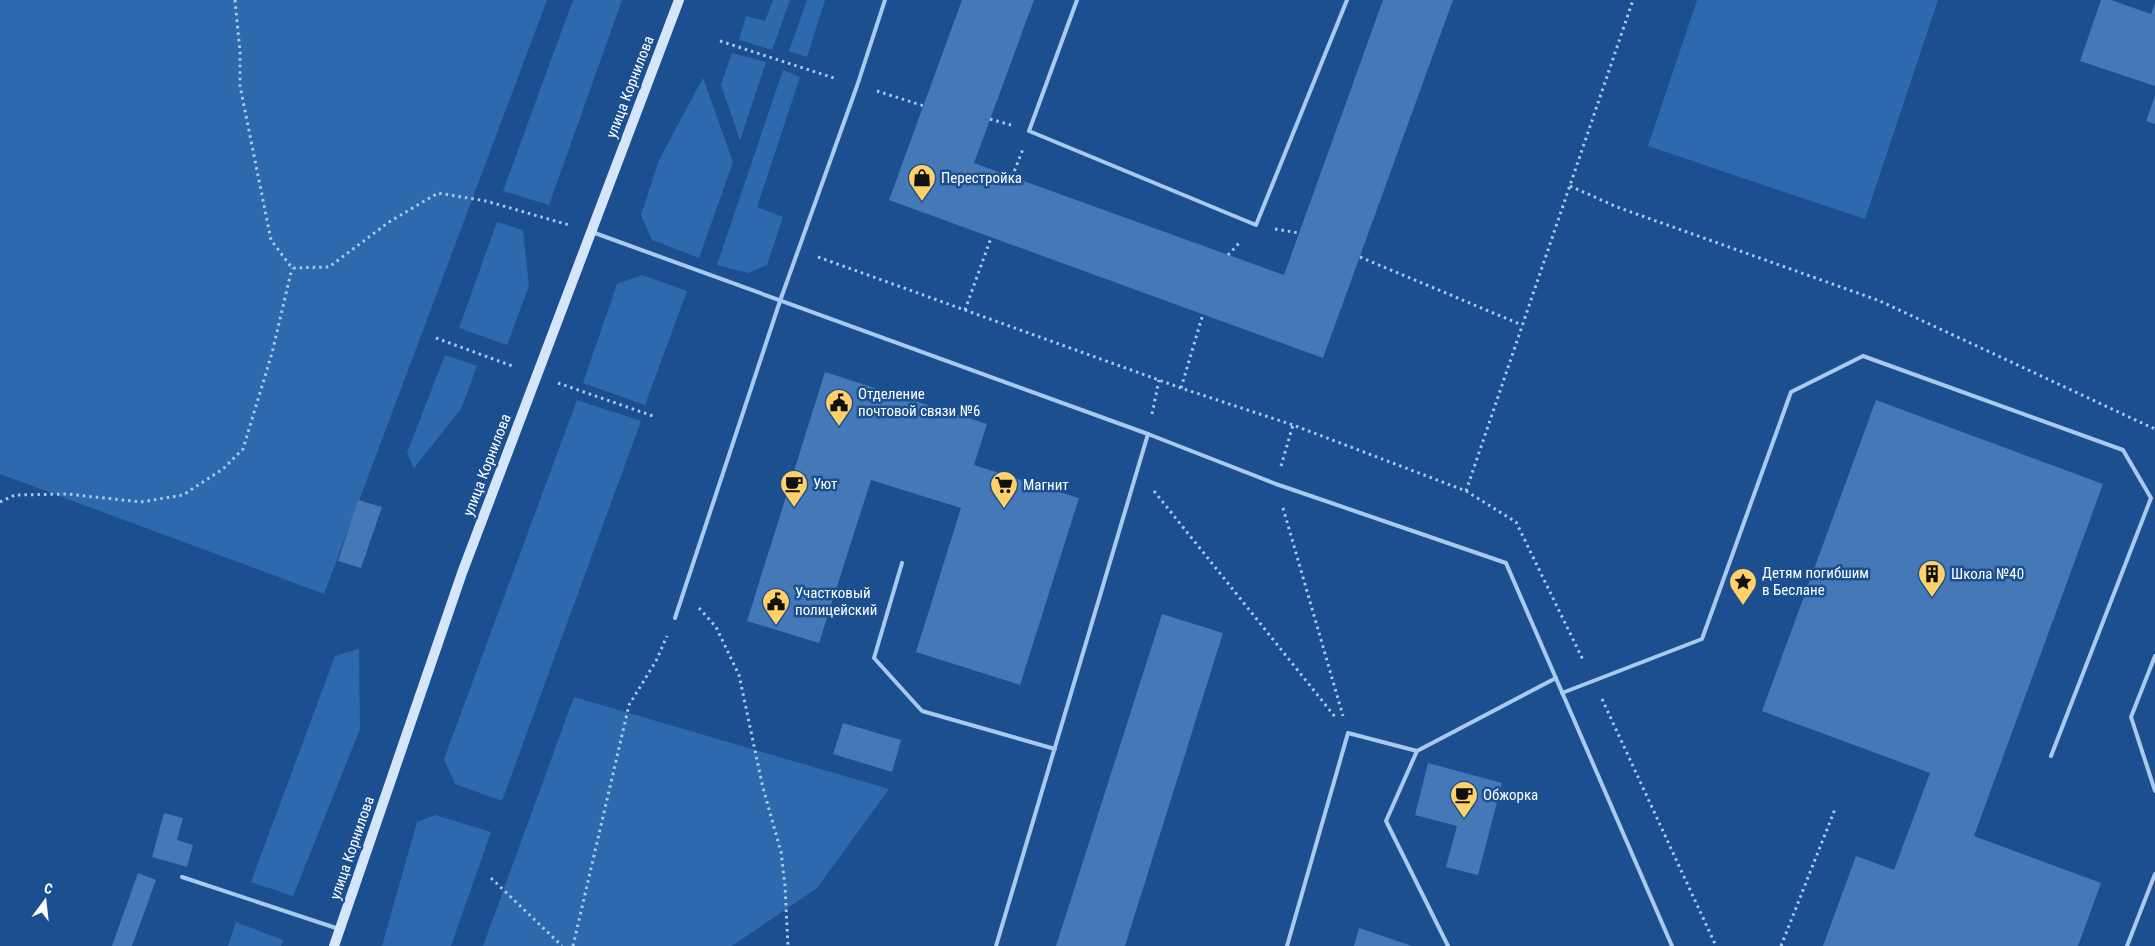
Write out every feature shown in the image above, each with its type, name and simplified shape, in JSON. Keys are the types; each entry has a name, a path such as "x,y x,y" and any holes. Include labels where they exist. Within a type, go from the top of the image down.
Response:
{"main road":[{"name":"улица Корнилова","path":"334,946 462,573 679,0"}],"lane":[{"path":"675,618 780,301 858,86 886,0"},
{"path":"1077,0 1029,131 1256,225 1347,0"},
{"path":"592,232 1148,434 1276,484 1506,563 1672,946"},
{"path":"1562,693 1702,639 1791,392 1862,356 2123,450 2151,498 2051,756"},
{"path":"996,946 1148,434"},
{"path":"902,563 874,658 922,711 1055,749"},
{"path":"2155,656 2131,717 2155,791"},
{"path":"1448,946 1386,821 1417,752 1556,678"},
{"path":"1286,946 1348,733 1417,752"},
{"path":"2127,946 2155,874"},
{"path":"182,877 340,930"}],"path":[{"path":"235,0 240,52 240,86 271,240 292,268"},
{"path":"1466,491 1633,0"},
{"path":"720,41 924,106"},
{"path":"1570,186 1617,207 1880,301 2155,429"},
{"path":"292,268 330,267 389,222 438,193 486,201 592,232"},
{"path":"966,310 991,238"},
{"path":"799,250 1181,388 1293,425 1466,491 1516,522 1593,681 1716,946"},
{"path":"1360,257 1522,325"},
{"path":"0,502 15,495 67,494 141,502 183,495 223,469 242,449 272,353 292,268"},
{"path":"1181,388 1203,314"},
{"path":"1148,434 1159,380"},
{"path":"1293,425 1276,484 1348,733"},
{"path":"1138,471 1348,733"},
{"path":"685,590 716,627 739,675 763,788 781,852 788,946"},
{"path":"573,946 629,705 656,661 675,618"},
{"path":"1781,946 1835,809"},
{"path":"491,878 562,946"}],"shaded area":[{"path":"0,0 547,0 324,594 0,474"},
{"path":"573,0 622,0 549,205 503,191"},
{"path":"773,0 790,0 772,50 739,40 746,16 765,21"},
{"path":"807,0 825,0 807,57 789,51"},
{"path":"1697,0 1938,0 1865,219 1648,146"},
{"path":"732,53 766,62 740,140 721,85"},
{"path":"783,70 800,77 757,207 783,217 767,265 748,273 717,265"},
{"path":"703,78 733,162 699,258 652,240 641,215 659,160"},
{"path":"497,222 523,230 529,286 507,345 459,328"},
{"path":"642,275 687,291 645,405 583,383 617,284"},
{"path":"445,355 477,366 461,409 414,468 407,453"},
{"path":"577,400 641,421 502,801 455,784 444,759"},
{"path":"359,649 360,729 293,896 251,882 335,656"},
{"path":"574,697 889,789 817,888 732,946 483,946"},
{"path":"435,815 491,832 451,946 382,946 417,822"},
{"path":"236,922 283,940 281,946 228,946"}],"building":[{"path":"962,0 1034,0 974,163 1284,275 1383,0 1453,0 1323,358 889,200"},
{"path":"2101,0 2111,0 2151,14 2155,3 2155,86 2080,61"},
{"path":"2155,96 2155,124 2146,121"},
{"path":"825,372 987,424 974,465 1079,498 1020,685 916,652 961,508 871,480 819,643 747,621"},
{"name":"Школа №40","path":"1876,400 2103,484 1974,836 2101,883 2078,946 1823,946 1856,856 1894,870 1930,773 1762,711"},
{"path":"358,500 382,507 361,568 338,561"},
{"path":"1162,614 1223,633 1125,946 1056,946"},
{"path":"843,723 901,740 892,772 833,754"},
{"path":"1428,763 1502,783 1478,875 1446,867 1457,826 1415,815"},
{"path":"164,813 183,818 177,840 193,845 187,867 152,857"},
{"path":"138,873 156,880 132,946 112,946"},
{"path":"1359,928 1412,946 1354,946"}],"place":[{"name":"Перестройка","path":"922,202"},
{"name":"Отделение почтовой связи №6","path":"839,427"},
{"name":"Уют","path":"794,508"},
{"name":"Магнит","path":"1004,509"},
{"name":"Школа №40","path":"1932,598"},
{"name":"Детям погибшим в Беслане","path":"1743,606"},
{"name":"Участковый полицейский","path":"776,626"},
{"name":"Обжорка","path":"1464,819"}]}
